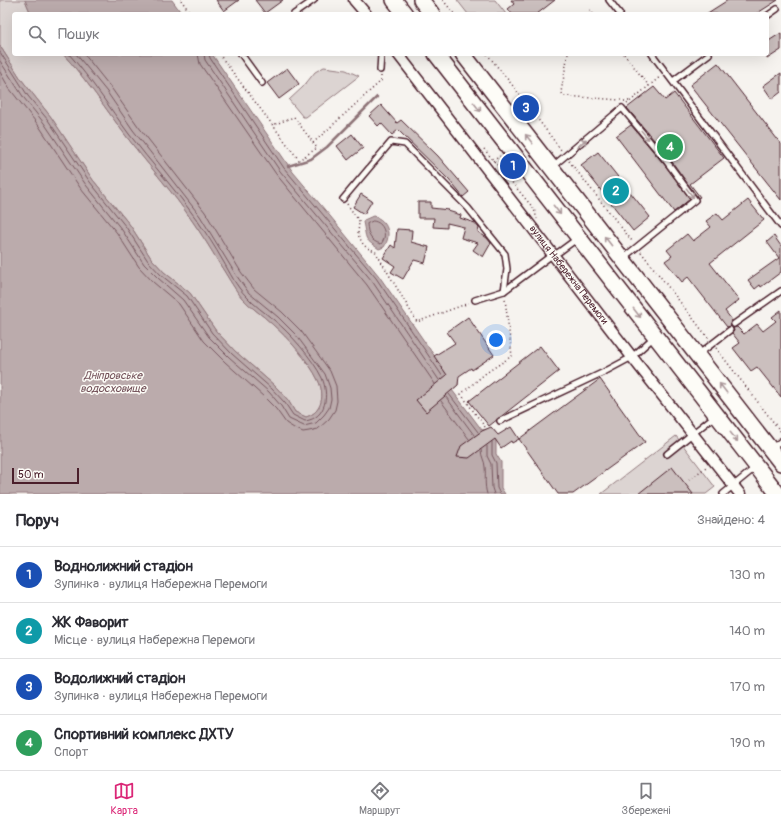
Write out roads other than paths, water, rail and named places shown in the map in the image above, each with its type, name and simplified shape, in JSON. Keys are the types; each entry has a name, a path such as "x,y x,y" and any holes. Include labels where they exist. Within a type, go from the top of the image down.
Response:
{"main road":[{"path":"421,0 430,12"},
{"path":"438,56 778,494"},
{"path":"454,77 467,59 697,356 776,445 781,463"},
{"path":"574,232 587,214"}],"street":[{"path":"354,0 364,12"},
{"name":"вулиця Набережна Перемоги","path":"400,56 552,255 737,490"}],"lane":[{"path":"297,12 314,0"},
{"path":"609,0 618,12"},
{"path":"769,14 776,9"},
{"path":"242,56 262,83"},
{"path":"380,70 381,56"},
{"path":"654,56 781,226"},
{"path":"673,81 706,56"},
{"path":"552,168 622,108 667,162 695,200 622,259"},
{"path":"343,199 391,142 405,144 468,208 505,254 507,269 504,291"},
{"path":"475,300 504,291 552,255 559,252 574,232"},
{"path":"734,324 752,310 781,292"},
{"path":"697,356 730,330"},
{"path":"500,421 604,372 632,357 655,336"},
{"path":"667,454 716,415"},
{"path":"723,494 737,490 757,466"}],"water":[{"path":"25,0 172,0 181,12 30,12"},
{"name":"Дніпровське водосховище","path":"0,46 21,79 51,117 93,180 130,225 151,258 164,272 190,293 216,331 235,351 275,386 288,400 295,412 306,417 312,415 316,411 322,397 318,380 309,365 285,336 242,298 206,242 169,189 65,56 213,56 293,172 379,276 447,374 455,374 458,379 458,385 452,390 482,430 492,428 496,433 496,454 501,462 501,488 505,494 0,494"},
{"path":"373,216 385,224 388,233 388,238 384,247 379,249 370,243 366,238 363,222 364,220"}],"waterway":[{"path":"288,166 311,159 327,147 377,97"}],"place":[{"name":"Водолижний стадіон","path":"526,108"},
{"name":"Спортивний комплекс ДХТУ","path":"670,147"},
{"name":"Воднолижний стадіон","path":"513,166"},
{"name":"ЖК Фаворит","path":"616,191"}]}
